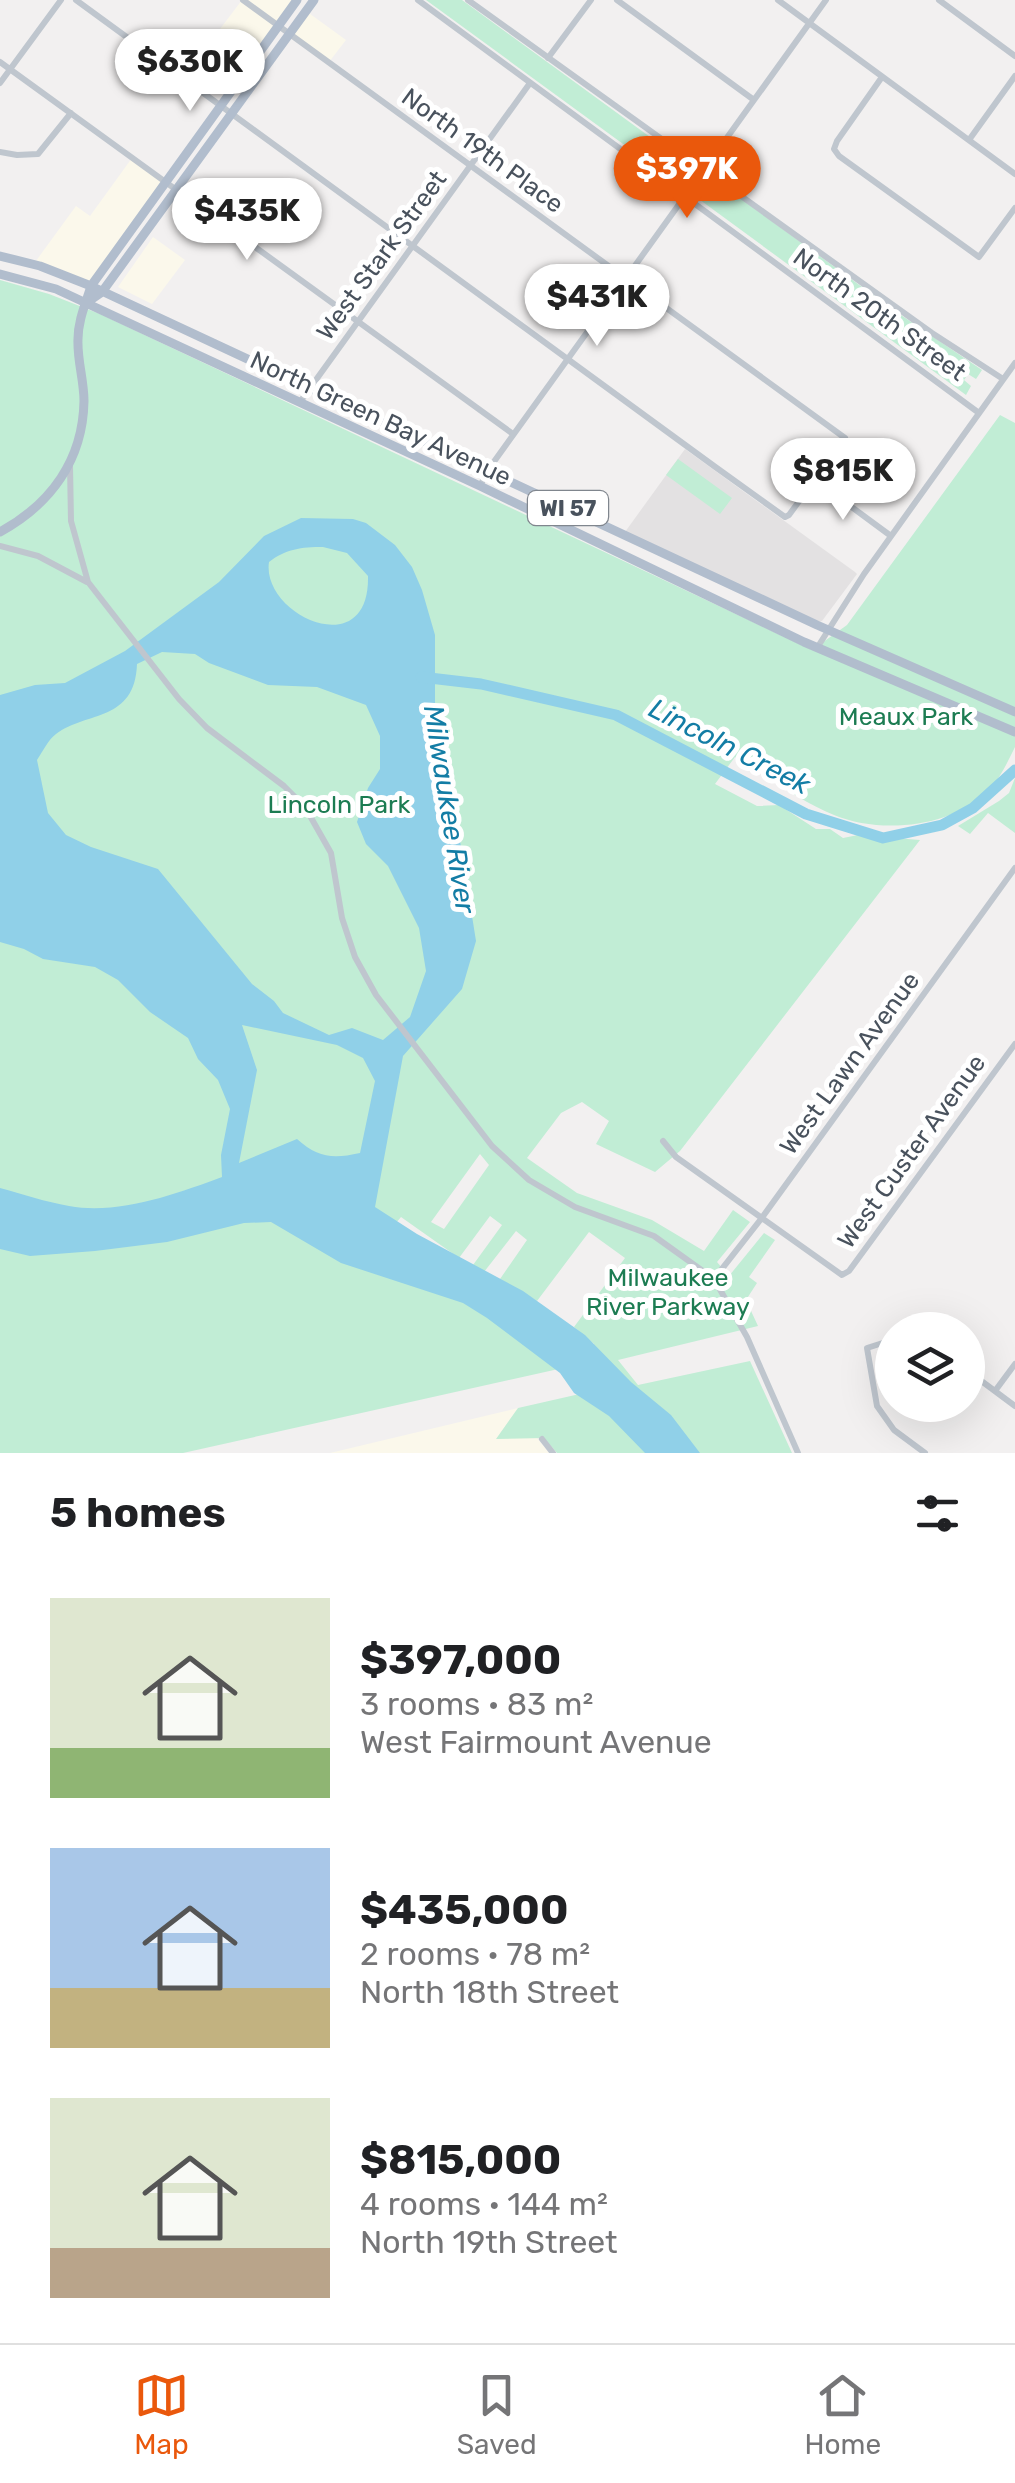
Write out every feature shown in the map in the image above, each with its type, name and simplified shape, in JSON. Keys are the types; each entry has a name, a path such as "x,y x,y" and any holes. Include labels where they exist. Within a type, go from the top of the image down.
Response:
{"main road":[{"path":"0,532 45,500 70,465 82,426 84,399 78,336 90,286 297,0"},
{"path":"86,303 102,292 314,0"},
{"name":"North Green Bay Avenue","path":"0,256 40,266 90,286 826,630 1015,712"},
{"name":"North Green Bay Avenue","path":"0,274 86,303 817,648 1015,732"}],"street":[{"path":"0,83 61,0"},
{"path":"76,0 784,517 790,515 815,480 891,536"},
{"name":"North 19th Place","path":"243,0 845,438 815,480"},
{"name":"North 20th Street","path":"418,0 979,413"},
{"name":"North 20th Street","path":"468,0 932,334 1003,379"},
{"path":"548,58 591,0"},
{"path":"617,0 754,100"},
{"path":"778,0 1015,174"},
{"path":"480,486 513,434 826,0"},
{"path":"939,0 1015,56"},
{"path":"0,62 513,434"},
{"path":"969,140 1015,76"},
{"path":"882,77 834,149 846,163 979,257 1015,208"},
{"name":"West Stark Street","path":"300,402 530,83"},
{"path":"0,152 38,154 71,113"},
{"path":"817,648 891,536 1015,363"},
{"path":"70,465 71,522 88,582 159,674 208,728 284,786 305,808 332,853 342,918 354,956 376,995 492,1146 529,1180 574,1207 654,1236 714,1280 747,1337 798,1453"},
{"path":"0,546 38,556 88,582"},
{"name":"West Lawn Avenue","path":"714,1280 1015,868"},
{"name":"West Custer Avenue","path":"761,1220 835,1272 849,1270 1015,1044"},
{"path":"664,1141 676,1156 761,1220"},
{"path":"875,1345 866,1348 875,1392"},
{"path":"995,1391 1015,1364"},
{"path":"985,1384 1015,1406"},
{"path":"887,1422 925,1453"},
{"path":"542,1439 553,1453"}],"shaded area":[{"path":"242,0 297,0 256,57 220,29"},
{"path":"306,11 346,40 329,62 289,34"},
{"path":"132,158 166,182 91,286 33,265 76,206 90,216"},
{"path":"153,237 185,260 152,304 118,287"},
{"path":"685,449 857,574 822,621 625,532"},
{"path":"518,1408 497,1438 537,1438 549,1453 330,1453"}],"green space":[{"path":"426,0 462,0 694,169 682,187"},
{"path":"710,176 982,370 976,379 968,374 964,380 971,386 966,395 696,197"},
{"name":"Lincoln Park","path":"0,280 100,314 812,650 847,625 1000,415 1015,423 1015,747 999,776 987,792 954,813 893,826 834,815 735,757 715,784 757,806 779,805 816,829 830,829 843,838 858,835 920,840 680,1151 655,1172 596,1144 609,1121 582,1102 561,1113 527,1158 577,1193 652,1220 704,1251 733,1210 750,1222 717,1262 729,1276 764,1233 775,1240 749,1277 757,1283 746,1300 758,1326 618,1360 638,1385 750,1361 792,1453 557,1453 544,1438 496,1439 518,1408 584,1393 594,1344 574,1327 625,1258 589,1232 537,1301 500,1279 527,1240 516,1231 484,1272 473,1265 502,1225 490,1216 459,1258 401,1217 396,1223 563,1368 183,1453 0,1453","holes":["480,1154 489,1165 444,1229 431,1222"]},
{"path":"678,459 732,498 720,514 666,475"},
{"path":"1015,778 1015,833 988,813 970,834 958,826 1009,793"}],"water":[{"name":"Milwaukee River","path":"301,518 366,523 395,545 412,567 435,635 435,717 476,941 462,989 403,1056 375,1207 523,1291 585,1335 631,1382 671,1415 700,1453 645,1453 609,1416 574,1393 560,1373 463,1303 341,1263 271,1222 244,1223 167,1242 95,1251 30,1256 0,1249 0,1188 69,1206 108,1208 167,1196 222,1177 221,1155 230,1109 218,1080 198,1059 188,1038 150,1012 118,980 95,967 43,959 0,942 0,695 35,685 65,683 125,651 219,582 264,536","holes":["323,547 347,553 368,576 364,603 352,619 335,625 297,613 281,599 271,581 269,562 275,558 294,550","162,652 195,654 268,685 317,687 366,705 380,736 380,769 368,788 357,822 366,844 388,866 419,928 426,971 410,1017 383,1040 352,1028 329,1035 283,1013 252,984 158,869 66,835 48,813 37,760 56,734 119,706 134,683 137,664","242,1025 337,1045 363,1058 375,1081 360,1153 326,1155 297,1139 239,1163 257,1070"]}],"waterway":[{"name":"Lincoln Creek","path":"421,677 481,684 616,715 806,814 883,838 942,825 973,808 1015,770"}],"park label":[{"name":"Meaux Park","path":"906,716"},
{"name":"Milwaukee River Parkway","path":"668,1292"}]}
